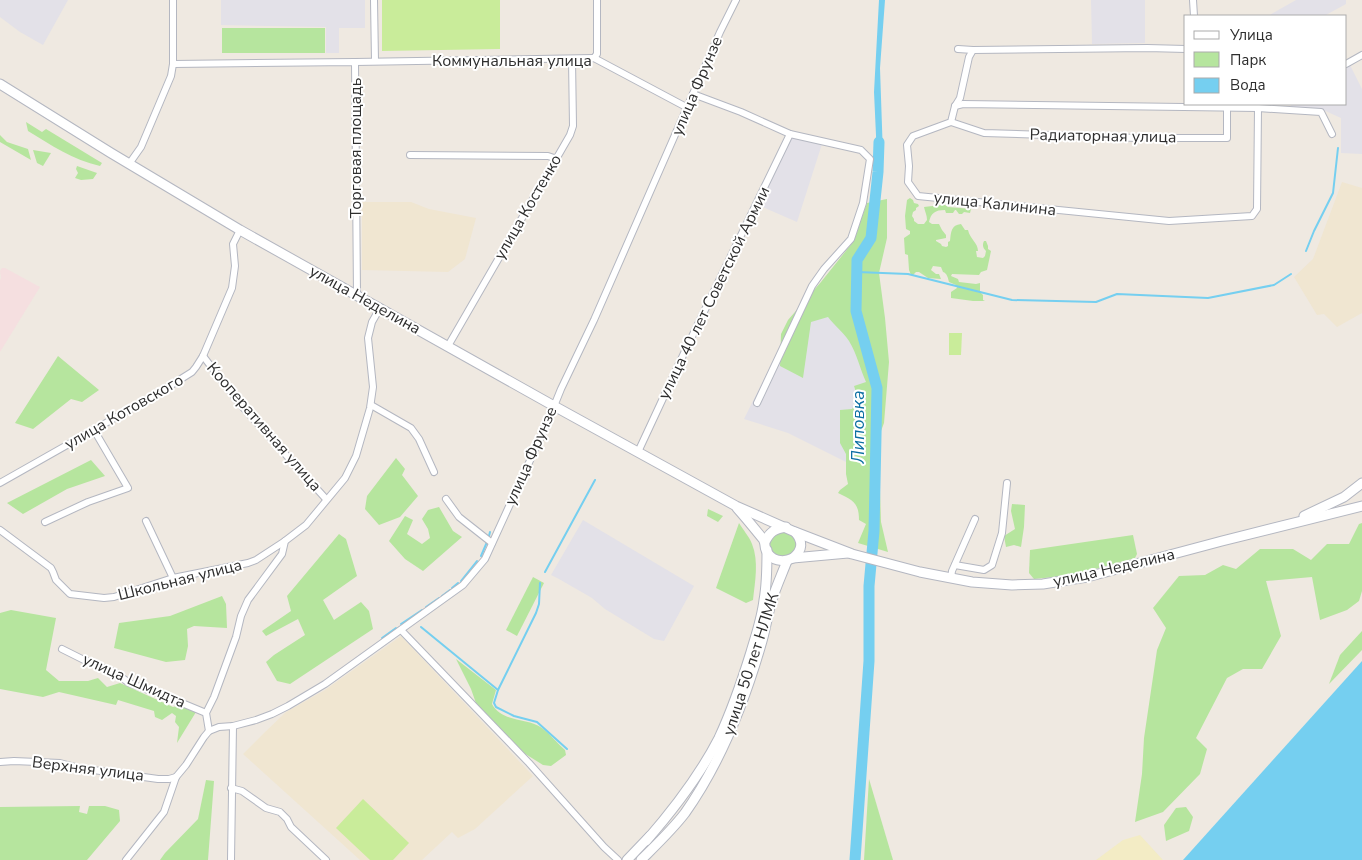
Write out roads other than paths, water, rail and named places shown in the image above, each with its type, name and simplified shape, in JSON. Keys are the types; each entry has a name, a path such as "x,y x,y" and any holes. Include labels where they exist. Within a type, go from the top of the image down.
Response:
{"main road":[{"name":"улица Неделина","path":"0,84 128,164 240,230 554,406 736,506 851,554 972,582 1012,585 1054,583 1087,577 1288,524"},
{"path":"1288,524 1344,497 1362,482"},
{"path":"736,506 766,546 771,556 778,561 851,554"},
{"path":"1288,524 1362,506"},
{"path":"766,546 770,532 774,530 790,530 799,537 801,543 798,554 790,560"},
{"name":"улица 50 лет НЛМК","path":"627,860 666,819 704,764 718,738 741,684 762,612 766,585 766,546"},
{"name":"улица 50 лет НЛМК","path":"641,860 684,814 724,743 738,712 762,641 772,598 790,560"}],"street":[{"path":"128,164 140,147 171,76 174,64 173,0"},
{"path":"374,0 375,61"},
{"path":"594,58 597,54 597,0"},
{"name":"улица Фрунзе","path":"210,731 256,720 288,706 325,684 463,585 485,559 736,0"},
{"path":"1193,0 1194,15"},
{"path":"958,49 1184,48"},
{"path":"951,122 955,106 960,98 969,57 973,50"},
{"path":"1347,63 1362,55"},
{"name":"Коммунальная улица","path":"355,62 594,58 688,108"},
{"name":"улица Костенко","path":"448,346 570,135 573,126 572,59"},
{"name":"Торговая площадь","path":"174,64 355,62 357,295"},
{"path":"693,94 790,134 860,150 870,159 862,203 851,240 824,269 812,286 757,403"},
{"name":"Радиаторная улица","path":"955,106 963,104 1258,108 1320,112 1332,134"},
{"name":"Радиаторная улица","path":"951,122 984,133 1138,138 1226,138 1227,108"},
{"name":"улица Калинина","path":"951,122 913,136 907,145 908,182 918,196 1170,221 1252,216 1257,209 1258,108"},
{"name":"улица 40 лет Советской Армии","path":"638,452 790,134"},
{"path":"410,155 548,156 557,159"},
{"name":"улица Котовского","path":"0,482 162,392 192,372 202,356 232,288 235,266 233,244 240,230"},
{"name":"Школьная улица","path":"0,530 51,568 56,580 70,594 109,598 174,578 256,560 306,525 344,478 356,456 371,405 373,387 368,338 372,322 380,308"},
{"name":"Кооперативная улица","path":"202,356 240,404 326,499"},
{"path":"371,405 411,428 419,439 434,472"},
{"path":"45,522 88,502 128,488 94,430"},
{"path":"955,565 984,570 992,565 1002,533 1007,482"},
{"path":"446,499 459,518 492,543"},
{"path":"950,578 975,519"},
{"path":"146,521 174,578"},
{"path":"126,860 164,812 176,776 210,731 206,713 214,697 248,600 282,554 285,541"},
{"path":"401,630 618,860"},
{"name":"улица Шмидта","path":"62,649 116,673 129,683 206,713"},
{"path":"230,860 232,726"},
{"name":"Верхняя улица","path":"0,762 14,760 55,762 79,768 158,779 169,779 176,776"},
{"path":"231,788 242,791 266,808 280,812 287,819 290,827 326,860"}],"water":[{"path":"879,0 885,0 880,68 883,156 877,157 874,92"},
{"path":"1362,661 1362,860 1183,860"}],"waterway":[{"name":"Липовка","path":"855,860 869,661 869,586 874,531 877,388 856,311 857,260 871,238 879,142"},
{"path":"1306,251 1333,193 1338,148"},
{"path":"857,272 908,274 1012,300 1096,302 1117,294 1208,298 1274,285 1291,274"},
{"path":"545,572 595,480"},
{"path":"489,536 490,532"},
{"path":"481,556 487,542"},
{"path":"461,581 477,561"},
{"path":"452,588 458,583"},
{"path":"540,583 539,604 536,613 498,690 494,703 496,707 514,716 537,722 567,749"},
{"path":"442,596 450,590"},
{"path":"426,607 439,598"},
{"path":"401,624 422,610"},
{"path":"421,627 498,690"},
{"path":"382,638 396,628"}]}
